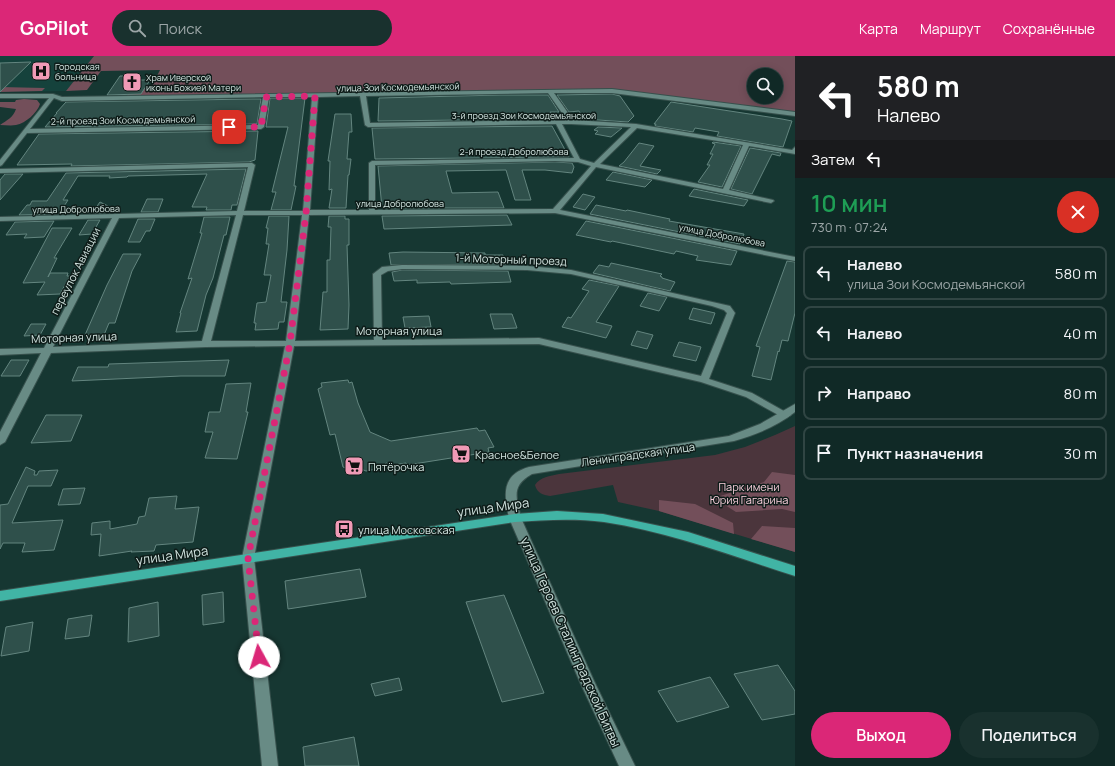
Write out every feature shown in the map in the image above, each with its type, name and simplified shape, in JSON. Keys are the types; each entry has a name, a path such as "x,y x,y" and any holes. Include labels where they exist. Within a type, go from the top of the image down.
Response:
{"main road":[{"name":"улица Мира","path":"0,596 515,518 557,515 603,518 688,536 795,570"}],"street":[{"path":"550,92 571,122"},
{"name":"улица Зои Космодемьянской","path":"0,96 53,96 62,99 620,92 795,114"},
{"path":"0,164 53,96"},
{"path":"270,766 248,558 290,343 306,213 315,96"},
{"name":"3-й проезд Зои Космодемьянской","path":"363,96 368,125 571,122 636,126 794,152 795,149"},
{"name":"2-й проезд Зои Космодемьянской","path":"27,131 261,127 266,97"},
{"path":"558,122 578,160"},
{"path":"555,211 595,165 636,126"},
{"path":"725,192 746,144"},
{"name":"2-й проезд Добролюбова","path":"372,212 372,163 533,159 578,160 595,165 771,201"},
{"path":"0,171 252,165 206,344"},
{"name":"улица Добролюбова","path":"0,219 372,212 555,211 795,259"},
{"name":"переулок Авиации","path":"0,442 116,217"},
{"name":"1-й Моторный проезд","path":"378,342 377,274 386,268 527,268 571,272 727,308 731,313 704,380"},
{"name":"Моторная улица","path":"0,352 206,344 539,341 704,380 749,395 786,415"},
{"name":"Ленинградская улица","path":"515,518 510,492 513,482 519,476 529,471 730,439 756,431 786,415 795,407"},
{"name":"улица Героев Сталинградской Битвы","path":"515,518 587,682 627,766"}],"shaded area":[{"name":"Городская больница","path":"0,56 94,56 66,91 0,92"}],"green space":[{"path":"94,56 795,56 795,113 621,91 127,96 131,89 151,88 160,70 101,71 87,90 66,91"},
{"path":"0,87 45,88 42,91 0,92"},
{"path":"16,100 37,100 40,104 34,114 20,124 0,125 11,117 16,109 0,107 0,102 15,102"},
{"name":"Парк имени Юрия Гагарина","path":"795,426 795,552 659,511 618,502 613,485 550,496 541,493 537,490 535,485 542,479 559,474 715,455 745,447"},
{"path":"772,472 795,475 795,512 782,509 736,512 714,498 764,482"},
{"path":"659,500 695,504 733,523 734,534 659,511"},
{"path":"762,526 795,528 795,552 751,539"}],"building":[{"path":"31,62 0,92 0,63"},
{"path":"120,76 134,76 131,80 150,80 141,94 107,95"},
{"path":"612,94 620,96 634,116 628,122 583,119 579,111 569,112 557,95"},
{"path":"548,95 559,112 550,112 551,114 545,115 548,119 378,121 379,98"},
{"path":"270,98 305,98 294,186 296,186 291,210 271,210 276,192 272,192 288,127 266,127"},
{"path":"261,99 257,124 45,127 66,102"},
{"path":"671,102 792,121 783,147 717,136 719,132 695,128 693,132 655,126 656,124 654,124"},
{"path":"335,114 351,114 352,132 349,132 347,159 351,159 348,175 346,208 329,208 332,189 329,190 330,161 328,161"},
{"path":"552,126 569,157 375,159 372,128"},
{"path":"598,127 622,128 611,137 595,134 598,131 594,130"},
{"path":"258,131 255,160 249,162 71,166 72,164 17,165 39,134"},
{"path":"639,143 654,146 640,166 661,170 657,174 619,166"},
{"path":"712,143 741,146 722,187 698,182 710,165 707,165 713,154 710,154 715,144"},
{"path":"750,148 781,153 780,156 772,154 752,194 731,189"},
{"path":"555,162 572,163 574,167 572,173 545,170 522,170 531,200 515,200 506,170 446,171 452,193 498,192 504,208 382,208 378,166"},
{"path":"246,169 237,205 232,205 231,210 206,210 207,207 192,207 207,174 128,176 109,178 110,176 78,176 63,200 68,200 59,214 19,215 27,205 30,205 32,201 47,201 66,173"},
{"path":"613,172 652,180 645,187 606,180"},
{"path":"5,174 23,174 0,200 0,180"},
{"path":"694,189 748,200 744,206 689,196"},
{"path":"583,194 595,197 585,210 573,207"},
{"path":"147,199 163,199 158,212 141,212"},
{"path":"100,202 108,206 104,213 92,213"},
{"path":"596,205 670,219 669,221 744,234 740,244 590,214"},
{"path":"507,215 512,225 384,229 382,216"},
{"path":"269,216 289,216 281,302 287,302 284,322 279,322 278,329 255,330 256,323 254,323 257,303 266,302 271,275 264,275 269,244 266,244 268,228 266,228"},
{"path":"329,216 345,216 345,219 349,219 349,245 347,245 349,305 348,329 320,330 323,292 327,292 327,260 330,260 331,227 328,227"},
{"path":"204,217 230,217 213,278 206,295 197,331 176,332 180,313 192,278 188,279 202,233 200,233"},
{"path":"138,219 155,219 150,231 146,231 140,242 128,242"},
{"path":"88,220 100,220 92,234 79,235"},
{"path":"54,221 44,237 24,238 27,234 6,235 15,222"},
{"path":"586,221 737,251 731,265 696,260 698,256 676,251 674,254 576,235"},
{"path":"52,228 72,228 54,258 57,258 48,277 50,273 68,273 67,276 70,276 60,294 37,295 45,282 23,283"},
{"path":"389,253 485,253 485,255 503,255 506,264 391,265"},
{"path":"123,254 141,254 132,271 115,323 109,323 104,335 85,335 107,285"},
{"path":"787,261 795,262 795,313 788,341 782,340 771,380 752,376 760,347 756,346"},
{"path":"611,263 662,274 660,276 662,278 675,282 670,291 593,273 599,265 609,267"},
{"path":"402,270 508,271 511,282 451,284 450,282 417,283 417,280 394,281 392,272"},
{"path":"589,280 619,286 596,322 612,326 606,338 562,327 568,317 571,318 589,291 582,289"},
{"path":"648,293 667,297 659,311 640,306"},
{"path":"693,308 715,313 711,324 689,319"},
{"path":"490,314 512,314 517,328 494,329"},
{"path":"429,316 431,327 405,328 403,317"},
{"path":"31,324 46,324 40,335 24,336"},
{"path":"637,331 653,335 647,349 631,345"},
{"path":"679,342 701,347 696,361 673,356"},
{"path":"11,360 29,360 20,376 1,376"},
{"path":"229,360 225,376 181,376 72,381 78,367 108,367 109,364"},
{"path":"348,380 349,383 352,382 358,403 370,432 391,441 477,428 479,431 485,430 494,447 488,448 489,452 407,465 406,463 393,465 386,463 382,468 366,471 361,469 357,473 343,467 335,434 330,435 318,389 322,387 321,383"},
{"path":"251,383 246,412 248,412 237,459 205,458 213,432 205,432 209,412 220,412 226,384"},
{"path":"46,415 82,415 71,441 31,443"},
{"path":"26,467 35,471 34,475 37,475 39,471 58,470 51,486 28,486 12,523 63,520 54,550 22,552 25,543 3,543 0,549 0,505 8,504"},
{"path":"85,488 80,504 58,505 63,489"},
{"path":"177,496 175,509 199,507 193,542 156,545 154,551 131,552 132,551 99,556 101,534 91,535 92,523 110,521 110,529 137,524 139,517 145,516 149,498"},
{"path":"360,569 366,597 288,609 285,581"},
{"path":"223,592 224,622 203,625 202,595"},
{"path":"504,595 544,693 502,702 466,602"},
{"path":"158,602 159,636 128,642 129,608"},
{"path":"92,615 89,636 65,639 68,619"},
{"path":"33,622 29,651 1,656 6,627"},
{"path":"778,665 795,691 795,714 762,720 734,674"},
{"path":"710,677 729,707 677,722 658,691"},
{"path":"399,678 402,690 375,696 371,684"},
{"path":"354,737 359,766 305,766 303,747"}],"place":[{"name":"Городская больница","path":"41,71"},
{"name":"Храм Иверской иконы Божией Матери","path":"132,82"},
{"name":"Красное&Белое","path":"461,454"},
{"name":"Пятёрочка","path":"354,466"},
{"name":"улица Московская","path":"344,529"}],"route":[{"path":"229,127 261,127 266,97 315,96 306,213 290,343 248,558 259,657"}]}
